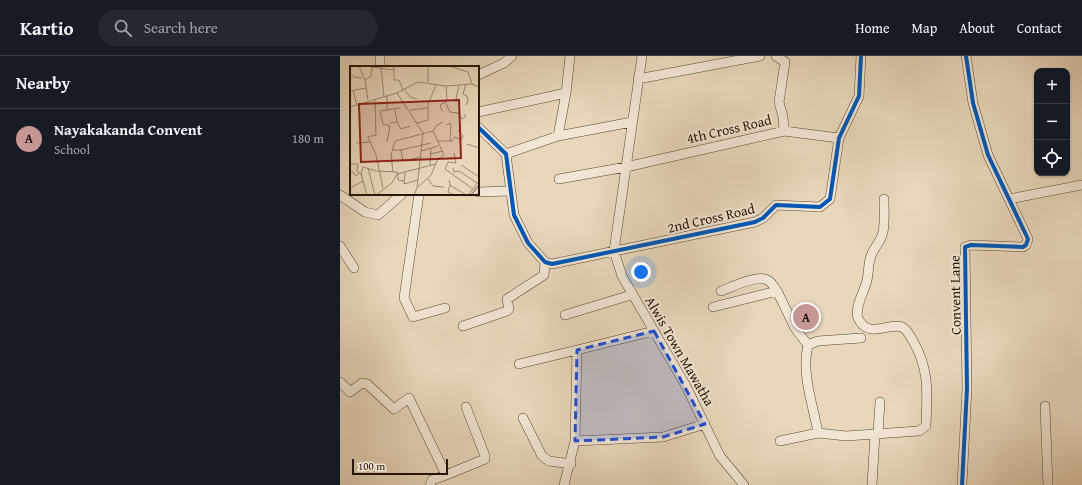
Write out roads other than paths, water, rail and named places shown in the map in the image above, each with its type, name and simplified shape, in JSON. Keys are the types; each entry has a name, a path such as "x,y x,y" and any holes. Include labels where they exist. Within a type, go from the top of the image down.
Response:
{"street":[{"path":"479,75 504,63 512,56"},
{"path":"558,136 566,93 570,56"},
{"name":"Alwis Town Mawatha","path":"642,56 614,251 622,276 631,295 654,331 705,424 720,456 744,485"},
{"path":"638,79 760,56"},
{"path":"776,56 785,62 779,102 784,117 784,131"},
{"path":"839,138 859,96 861,56"},
{"name":"Convent Lane","path":"962,485 967,388 965,247 971,245 1023,247 1026,245 1028,239 986,148 973,103 966,56"},
{"path":"479,112 566,93"},
{"path":"506,154 558,136 632,122"},
{"path":"463,326 507,311 509,309 507,299 544,276 545,262 528,243 514,214 506,154 479,128"},
{"name":"4th Cross Road","path":"559,179 626,167 784,131 839,138"},
{"name":"2nd Cross Road","path":"545,262 552,264 755,222 763,218 776,205 820,207 830,199 839,138"},
{"path":"1009,199 1082,185"},
{"path":"479,192 510,190"},
{"path":"340,195 364,212 378,215 401,195"},
{"path":"419,195 404,298 413,317 445,308"},
{"path":"780,441 818,433 846,436 919,430 926,426 927,379 921,356 907,331 902,326 892,326 880,330 871,329 863,324 858,317 858,306 867,280 870,258 875,247 880,242 883,232 884,199"},
{"path":"340,246 354,268"},
{"path":"721,291 760,278 770,281 777,291 795,328 808,345 806,356 807,384 818,433"},
{"path":"713,307 777,291"},
{"path":"565,315 631,295"},
{"path":"519,364 654,331"},
{"path":"808,345 818,341 860,338"},
{"path":"564,485 571,464 575,441 577,350"},
{"path":"340,382 350,392 362,383 367,384 394,409 409,398 446,475"},
{"path":"872,485 880,402"},
{"path":"1045,406 1048,485"},
{"path":"430,485 432,480 485,459 466,407"},
{"path":"523,418 542,456 549,461 571,464"},
{"path":"575,441 662,437 705,424"}],"place":[{"name":"Nayakakanda Convent","path":"806,317"}]}
